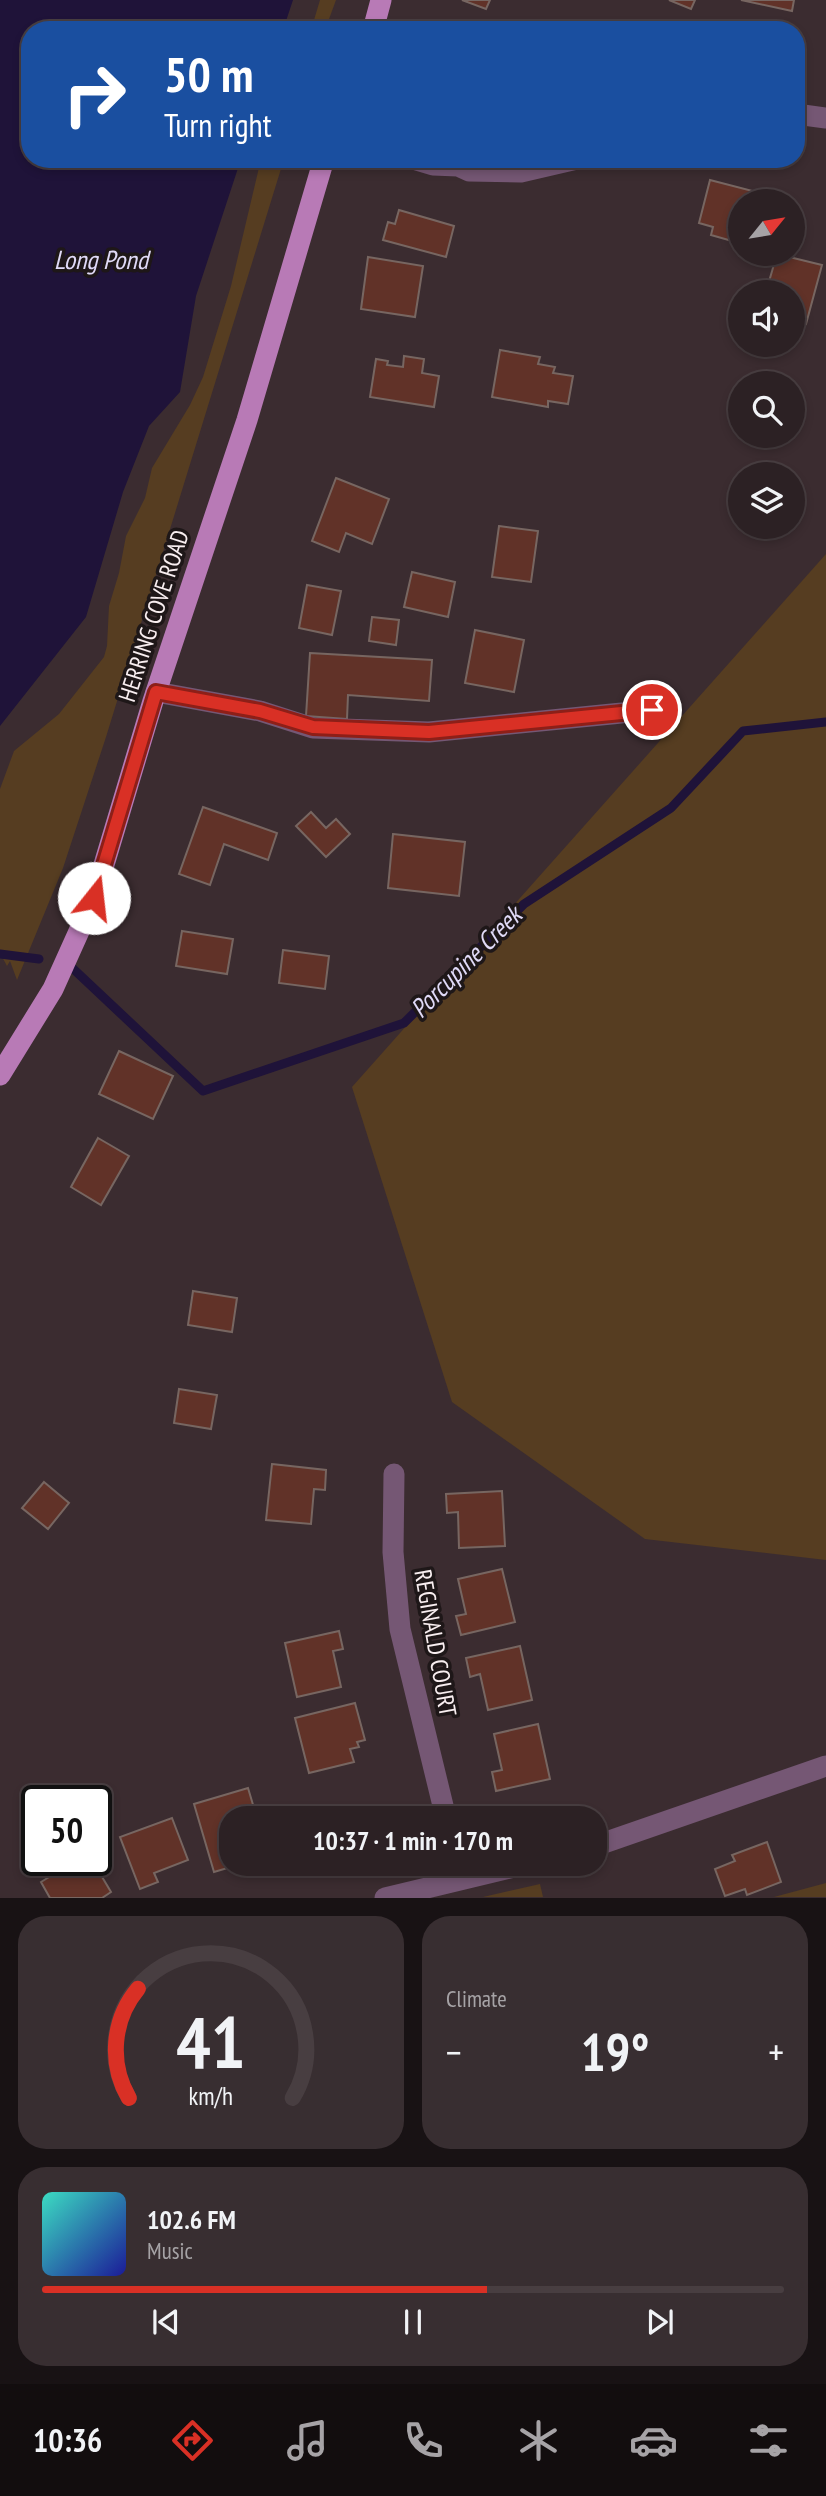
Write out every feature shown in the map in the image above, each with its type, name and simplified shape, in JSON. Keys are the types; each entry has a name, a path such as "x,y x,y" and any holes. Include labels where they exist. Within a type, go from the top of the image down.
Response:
{"main road":[{"path":"375,21 381,0"},
{"name":"HERRING COVE ROAD","path":"0,1075 53,989 94,898 156,692 247,420 321,168"}],"street":[{"path":"805,115 826,118"},
{"path":"462,168 469,171 521,172 538,168"},
{"path":"156,692 260,711 313,727 429,732 652,710"},
{"name":"REGINALD COURT","path":"394,1474 393,1552 400,1629 443,1806"},
{"path":"607,1842 826,1766"},
{"path":"385,1898 447,1876"}],"shaded area":[{"path":"320,0 336,0 328,21 314,21"},
{"path":"259,168 281,168 106,737 63,868 17,980 10,961 7,966 0,953 0,789 14,751 59,714 104,657 109,606 126,536 145,498 152,468 190,405 203,377 231,286"},
{"path":"826,554 826,1560 645,1539 452,1402 352,1087"},
{"path":"826,1883 826,1897 774,1897"},
{"path":"540,1884 543,1897 483,1897"}],"water":[{"name":"Long Pond","path":"0,0 293,0 286,21 21,21 21,168 238,168 196,296 180,392 149,426 123,492 86,617 0,726"}],"building":[{"path":"462,0 490,0 486,9"},
{"path":"669,0 695,0 691,9"},
{"path":"741,0 794,0 792,11"},
{"path":"710,180 745,189 728,189 728,240 711,235 713,227 699,223"},
{"path":"399,210 454,226 446,257 383,240 388,222 395,224"},
{"path":"368,257 423,266 415,317 361,309"},
{"path":"805,261 822,265 806,324 805,280 769,280 774,266 805,266"},
{"path":"500,350 540,357 538,364 555,367 553,373 573,376 568,404 548,401 548,407 492,397"},
{"path":"404,356 424,359 422,373 439,376 434,407 370,397 376,359 388,361 387,365 403,367"},
{"path":"336,478 389,499 372,544 346,533 339,552 312,541"},
{"path":"499,526 538,531 531,582 492,577"},
{"path":"412,572 455,582 448,617 404,607"},
{"path":"307,585 341,591 332,635 299,628"},
{"path":"372,617 399,620 396,645 369,641"},
{"path":"475,630 524,640 514,692 465,683"},
{"path":"310,653 432,660 429,701 348,695 347,719 306,716"},
{"path":"203,807 277,833 268,860 224,844 210,885 179,874"},
{"path":"311,812 326,828 336,819 350,834 326,857 296,826"},
{"path":"393,834 465,842 459,896 388,888"},
{"path":"182,931 233,939 227,974 176,966"},
{"path":"283,950 329,956 325,989 279,983"},
{"path":"119,1051 173,1076 153,1119 99,1094"},
{"path":"98,1138 129,1156 101,1205 71,1187"},
{"path":"193,1291 237,1298 232,1332 188,1325"},
{"path":"179,1389 217,1395 211,1429 174,1423"},
{"path":"272,1464 326,1470 325,1490 314,1489 311,1524 266,1520"},
{"path":"44,1482 69,1503 48,1529 22,1508"},
{"path":"502,1491 505,1546 459,1548 458,1512 447,1513 446,1494"},
{"path":"502,1569 515,1622 461,1635 456,1616 466,1614 458,1579"},
{"path":"339,1631 343,1649 333,1651 341,1687 297,1697 285,1643"},
{"path":"520,1646 532,1700 488,1710 480,1674 470,1677 466,1658"},
{"path":"355,1703 365,1740 357,1742 359,1747 350,1749 354,1762 309,1773 295,1718"},
{"path":"538,1724 550,1779 496,1791 492,1772 502,1770 494,1734"},
{"path":"248,1788 253,1806 219,1806 219,1871 214,1872 194,1804"},
{"path":"172,1818 188,1860 154,1873 158,1882 140,1889 120,1837"},
{"path":"767,1842 781,1882 747,1895 745,1889 725,1896 715,1869 735,1861 732,1855"},
{"path":"51,1876 102,1876 111,1892 102,1898 50,1898 41,1882"}],"waterway":[{"name":"Porcupine Creek","path":"67,963 203,1091 404,1023 524,904 671,808 743,731 826,722"},
{"name":"Porcupine Creek","path":"0,954 39,959"}],"route":[{"path":"94,898 156,692 260,711 313,727 429,732 652,710"}]}
